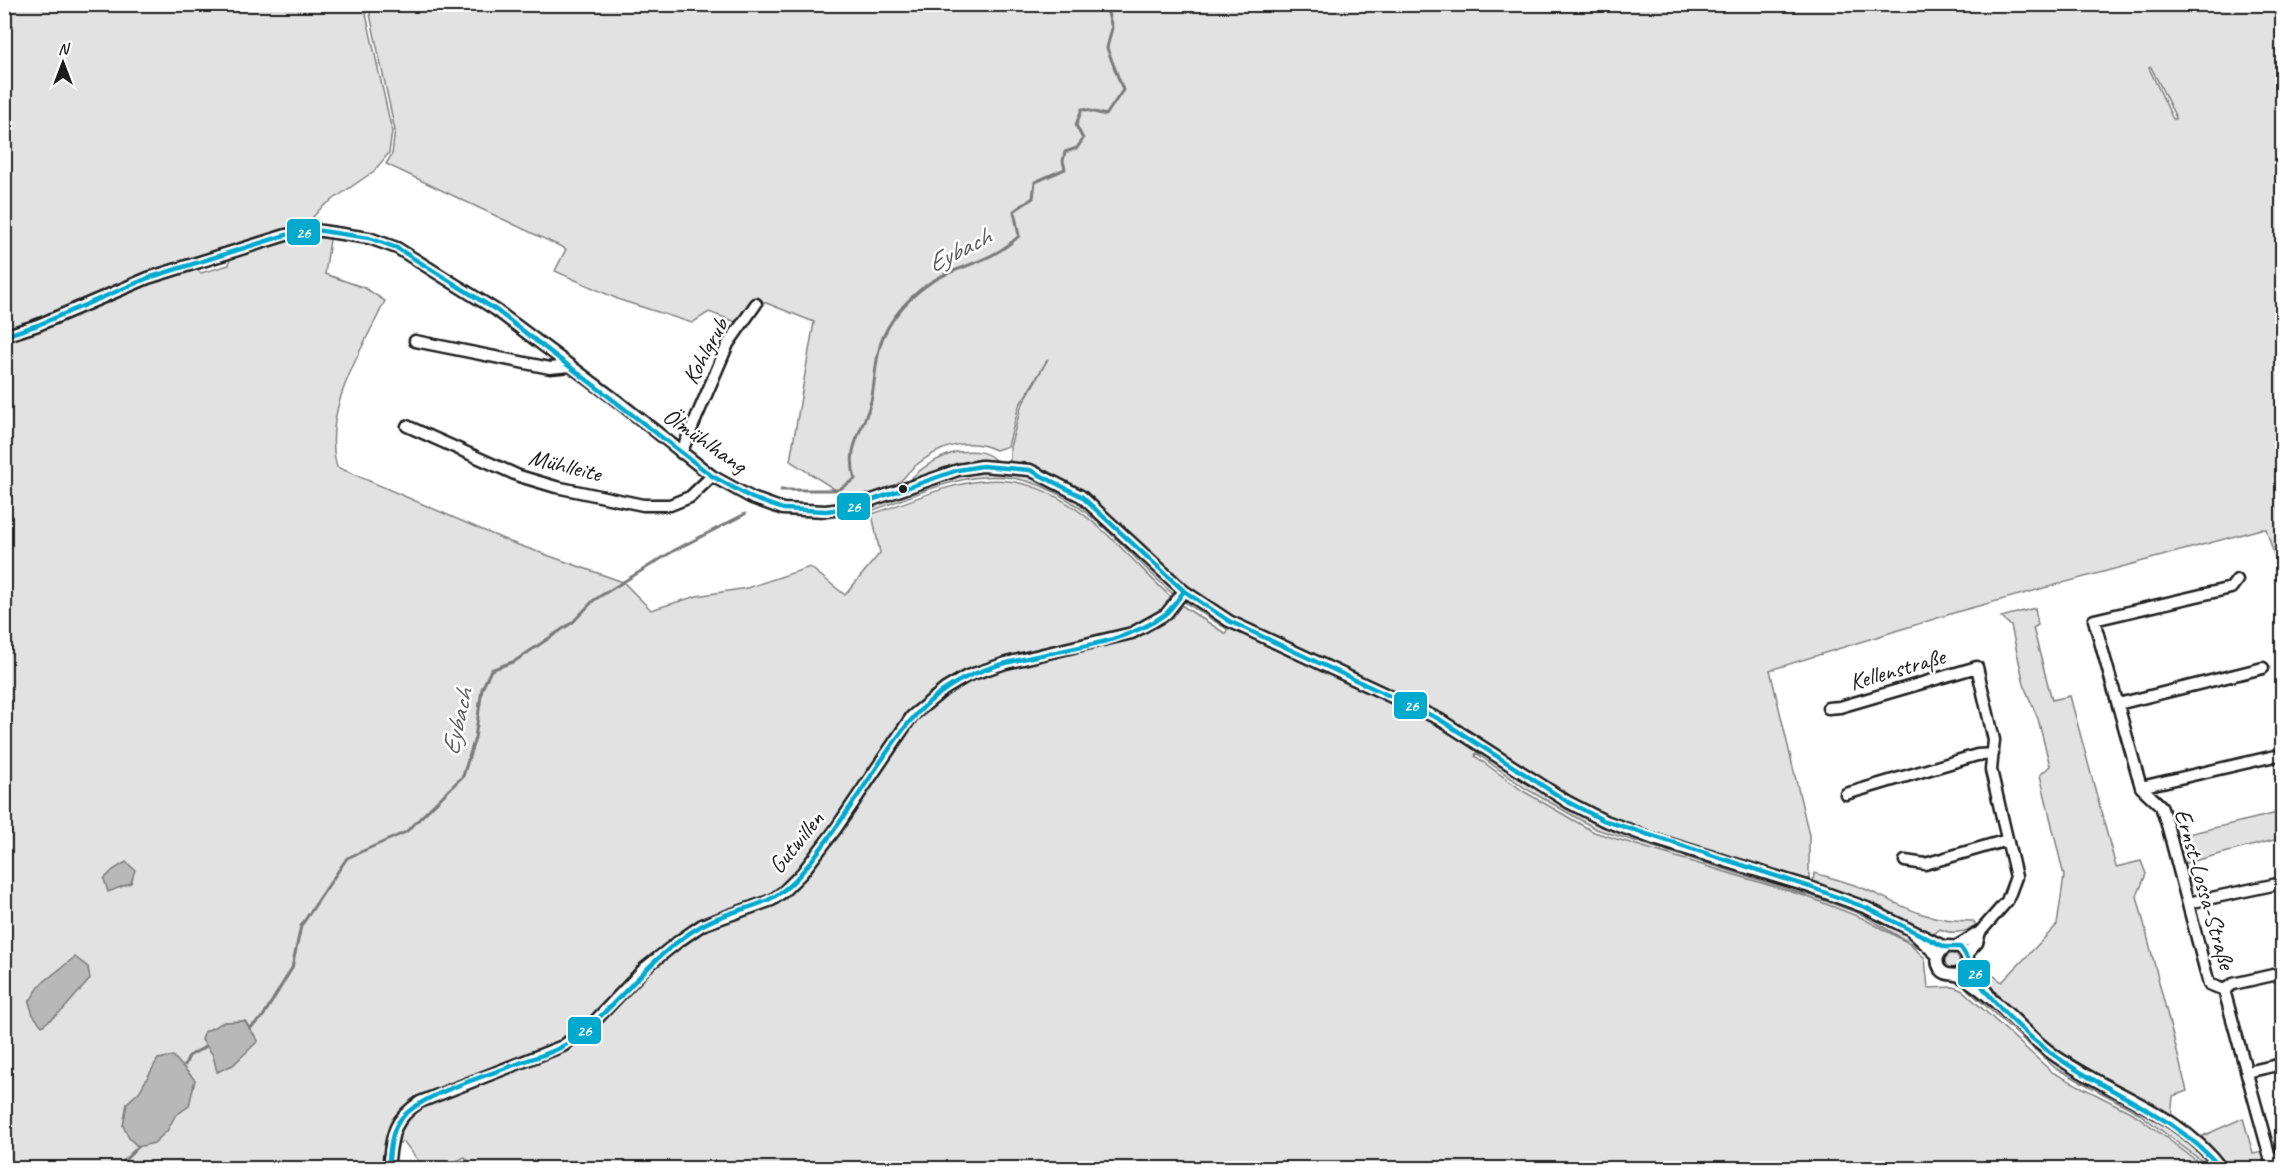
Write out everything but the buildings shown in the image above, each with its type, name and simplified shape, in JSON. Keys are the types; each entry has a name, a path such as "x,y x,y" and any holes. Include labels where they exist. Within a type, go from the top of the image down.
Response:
{"street":[{"name":"Ölmühlhang","path":"4,336 38,325 148,278 286,235 315,230 369,238 405,252 496,310 712,476 752,498 783,509 806,512 849,508 958,470 982,466 1030,470 1060,483 1081,496 1184,591 1229,621 1439,719 1568,802 1603,820 1810,887 1867,908 1910,931 1933,939 1941,952"},
{"name":"Kohlgrub","path":"681,453 728,344 756,304"},
{"path":"415,341 543,367 570,366"},
{"name":"Mühlleite","path":"407,426 519,476 556,488 643,506 670,505 690,497 712,476"},
{"name":"Ernst-Lossa-Straße","path":"2237,580 2231,588 2094,620 2141,787 2161,806 2209,984 2224,990 2271,1164"},
{"name":"Gutwillen","path":"388,1168 394,1127 405,1112 420,1102 563,1046 595,1021 645,968 679,941 702,925 772,900 783,892 802,873 835,830 894,740 926,702 967,676 1006,663 1132,633 1166,614 1184,591"},
{"name":"Kellenstraße","path":"1828,708 1840,707 1977,667 1994,741 1993,754"},
{"path":"2118,704 2263,668"},
{"path":"1846,794 1977,755 1993,754 1991,770 2016,877 2013,890 2007,901 1980,932 1957,946 1941,952 1941,971 1948,975 1956,975 1990,998 2034,1039 2062,1061 2169,1120 2196,1140 2221,1168"},
{"path":"2141,787 2275,756"},
{"path":"1905,861 1925,864 2007,840"},
{"path":"2188,903 2283,884"},
{"path":"1956,975 1977,943 1980,932"},
{"path":"1957,946 1990,998"},
{"path":"2224,990 2233,984 2283,973"},
{"path":"2247,1072 2283,1064"},
{"path":"2271,1164 2283,1156"}],"shaded area":[{"path":"4,5 364,5 392,131 389,153 374,171 321,208 313,217 313,227 285,233 5,334"},
{"path":"368,5 2282,5 2282,579 2266,529 2261,529 1960,611 1770,670 1809,835 1809,883 1605,818 1569,799 1441,715 1227,614 1186,587 1083,493 1032,466 1010,463 1010,447 1021,407 1048,359 1019,406 1008,446 996,450 985,446 964,444 943,449 924,459 892,487 869,496 868,493 850,499 790,461 814,322 756,299 739,323 709,312 692,323 620,300 555,271 566,249 386,164 392,154 395,130","holes":["2151,67 2176,119 2173,119 2149,68"]},
{"path":"331,233 325,274 365,288 385,301 355,360 339,402 334,446 337,467 510,542 623,582 651,610 697,596 747,588 810,567 845,595 880,553 872,514 940,490 968,483 1012,481 1039,489 1065,502 1088,518 1174,600 1163,612 1132,630 969,678 1134,635 1178,603 1226,634 1227,629 1181,600 1184,595 1436,723 1567,805 1808,891 1807,895 1596,829 1525,788 1476,753 1475,756 1523,791 1594,832 1808,897 1862,918 1907,942 1925,958 1928,988 1954,987 1963,991 2052,1072 2136,1115 2206,1168 474,1168 465,1157 442,1168 424,1168 404,1142 394,1144 385,1168 5,1168 4,338 148,279 193,266 201,273 229,265 230,256 288,237","holes":["245,1021 258,1041 218,1072 213,1055 224,1022"]},
{"path":"956,452 983,453 996,461 956,464 909,481 931,463"},
{"path":"983,471 1029,474 1080,500 1181,593 1177,598 1090,516 1066,499 1040,485 1012,478 982,477 939,486 868,512 863,508 959,476"},
{"path":"2035,608 2038,625 2033,628 2052,700 2070,696 2116,867 2141,861 2146,874 2137,896 2187,1091 2173,1096 2171,1118 2092,1075 2035,1037 1981,975 1985,969 2002,982 2057,925 2064,876 2040,775 2050,766 2038,719 2025,688 2011,626 2001,617"},
{"path":"2282,812 2282,838 2182,864 2175,837"},
{"path":"126,862 135,870 131,883 108,892 104,879"},
{"path":"1814,873 1861,887 1929,916 1973,921 1976,926 1959,932 1940,929 1933,935 1813,884"},
{"path":"1810,891 1883,921 1922,947 1920,949 1863,915 1809,895"},
{"path":"1952,954 1957,956 1959,961 1957,966 1952,968 1947,966 1945,961 1947,956"},
{"path":"75,957 88,967 90,979 63,1010 42,1026 33,1015 29,1002 41,984"},
{"path":"1969,988 2032,1041 2175,1129 2217,1168 2211,1168 2137,1112 2055,1068 1968,990"},
{"path":"245,1021 258,1041 233,1065 217,1072 213,1055 202,1040 204,1032 224,1022"},
{"path":"173,1056 195,1080 189,1106 175,1116 167,1131 154,1143 138,1147 129,1138 123,1126 127,1103 139,1092 158,1059"},
{"path":"2243,1118 2253,1154 2263,1152 2268,1168 2225,1168 2198,1138"}],"waterway":[{"name":"Eybach","path":"781,490 838,490 855,479 853,450 870,405 880,345 888,327 911,298 930,283 995,254 1019,236 1014,211 1033,198 1035,182 1065,169 1063,161 1065,152 1077,148 1083,139 1076,125 1082,109 1106,115 1123,90 1107,48 1112,28 1108,13 1109,4"},
{"name":"Eybach","path":"250,1028 262,1018 292,968 301,926 347,858 406,832 463,776 475,738 482,689 491,670 515,661 573,622 594,600 675,550 745,514"},
{"path":"185,1065 189,1056 205,1047"},
{"path":"117,1168 138,1147"}],"transit line":[{"name":"26","path":"4,336 38,325 148,278 286,235 315,230 369,238 397,248 496,310 712,476 752,498 783,509 826,511 849,508 958,470 982,466 1030,470 1081,496 1184,591 1229,621 1439,719 1568,802 1603,820 1810,887 1867,908 1945,947 1960,947 1989,996 2033,1039 2057,1057 2177,1129 2221,1168"},
{"name":"26","path":"388,1168 393,1133 406,1113 452,1088 560,1048 600,1017 647,969 682,939 715,919 766,901 790,884 832,834 898,736 924,706 946,689 971,675 998,665 1114,639 1141,629 1167,613 1184,591"}]}
